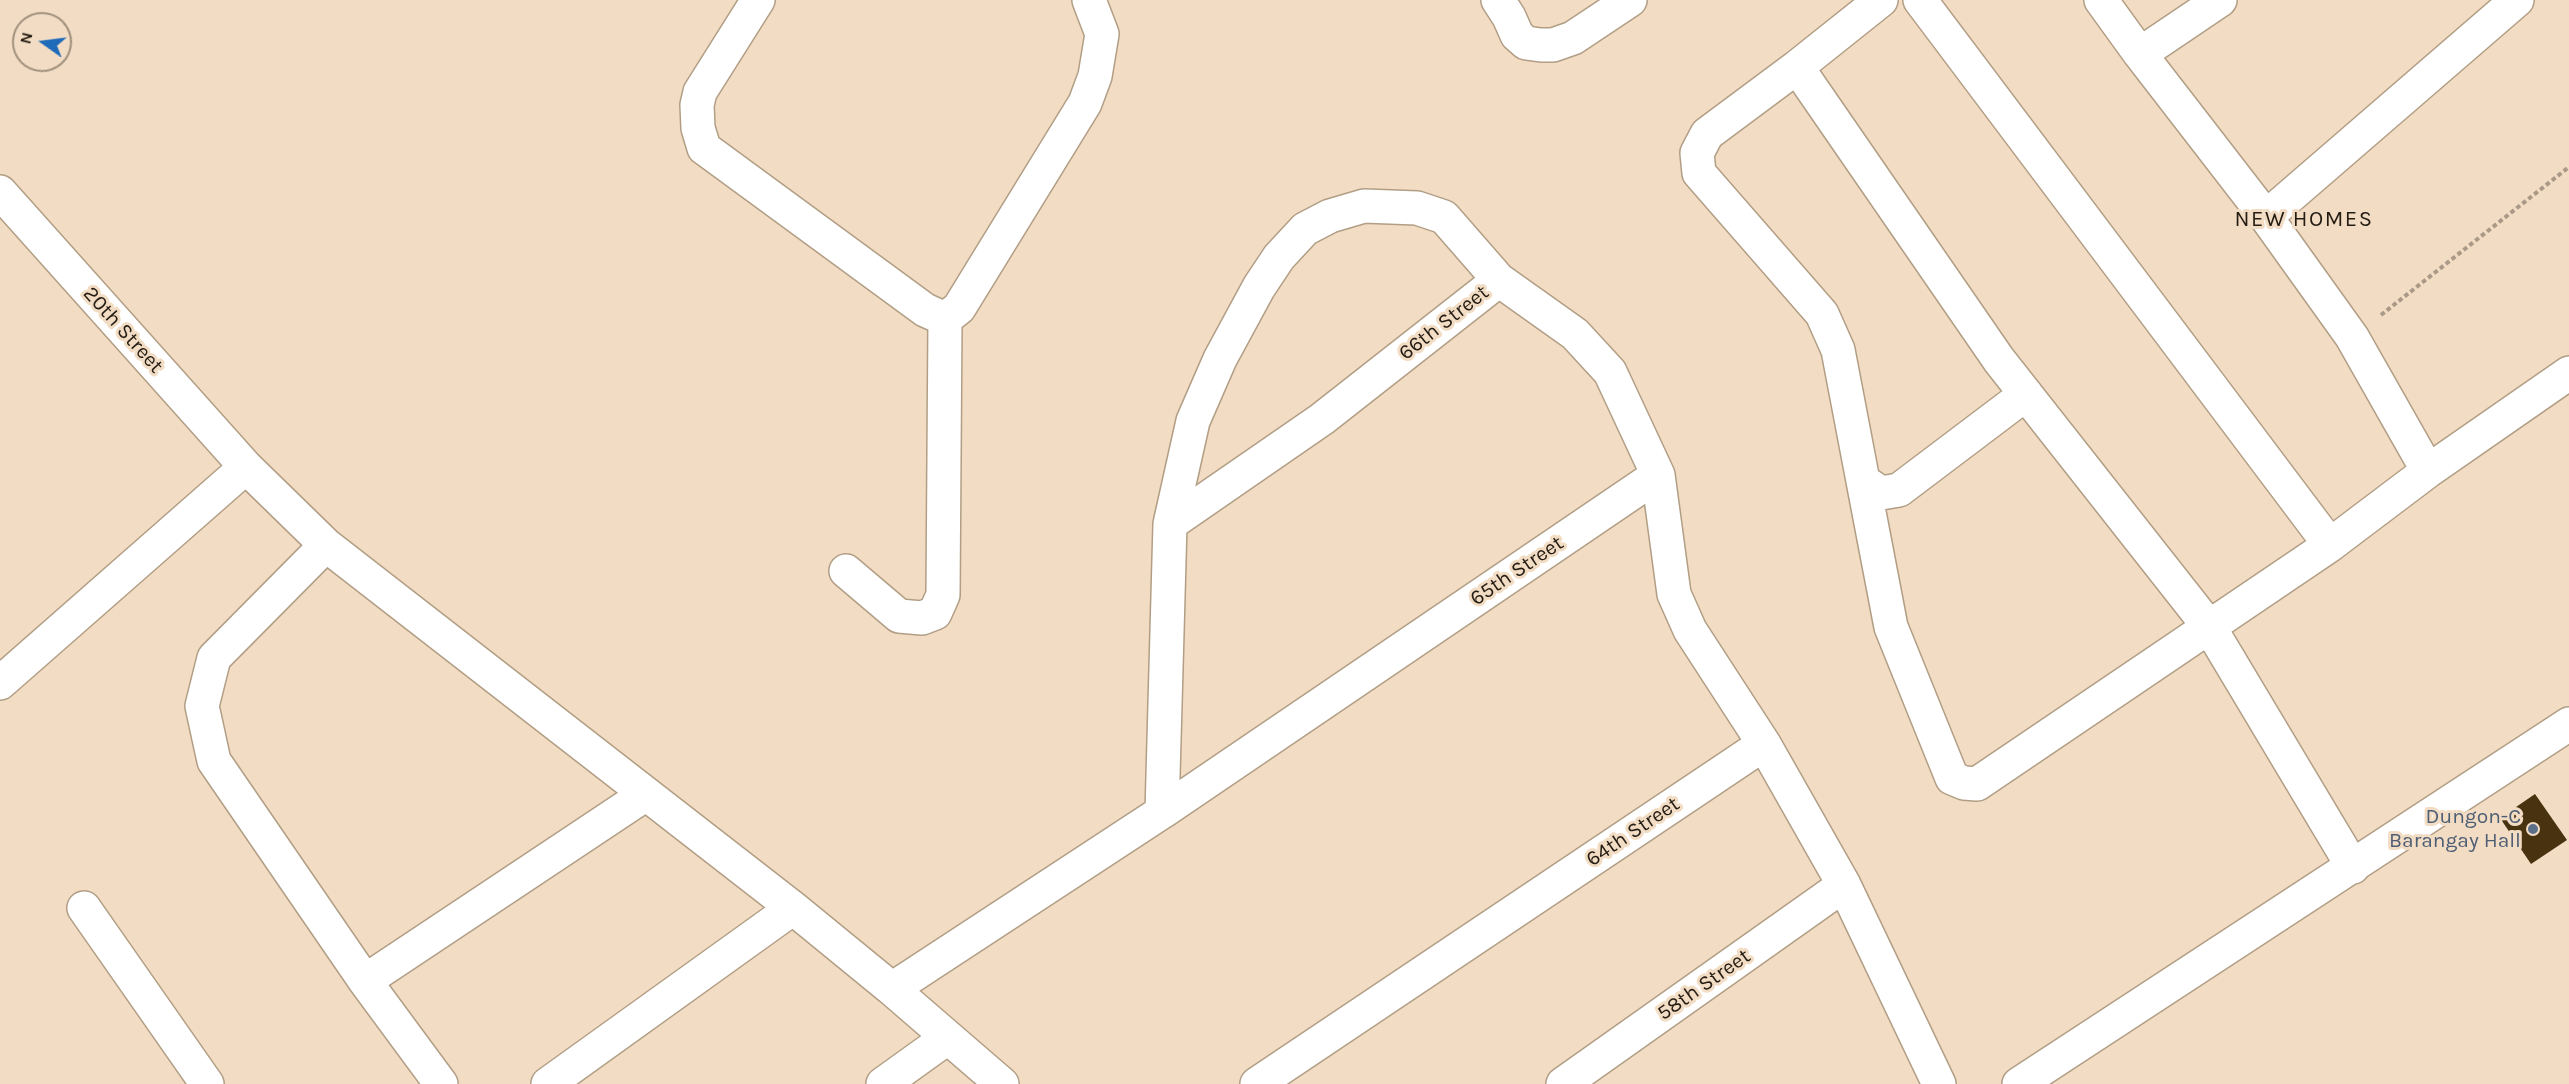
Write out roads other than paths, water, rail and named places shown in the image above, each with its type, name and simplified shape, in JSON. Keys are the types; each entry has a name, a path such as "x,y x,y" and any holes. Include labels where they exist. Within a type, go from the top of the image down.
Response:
{"street":[{"path":"758,0 700,92 697,105 698,128 704,148 925,310 945,319"},
{"path":"945,319 959,309 1085,103 1095,76 1102,34 1089,0"},
{"path":"1498,0 1517,35 1526,43 1541,45 1553,45 1573,38 1630,0"},
{"path":"1881,0 1797,67 1707,134 1697,153 1699,173 1821,314 1838,350 1892,627 1952,778 1964,783 1977,784 2330,545 2428,471 2569,373"},
{"path":"1920,0 2330,545"},
{"path":"2101,0 2266,218 2352,337 2428,471"},
{"path":"2140,54 2220,0"},
{"path":"2266,218 2517,0"},
{"path":"1797,67 1999,360 2210,628 2353,867"},
{"name":"20th Street","path":"0,192 246,467 326,545 793,908 892,989 1002,1084"},
{"name":"66th Street","path":"1364,206 1417,208 1444,217 1500,280 1322,419 1170,524 1193,421 1220,359 1279,257 1305,229 1330,216 1364,206"},
{"path":"1500,280 1575,334 1610,372 1658,475 1674,594 1690,630 1764,744 1844,885 1939,1084"},
{"path":"846,571 899,616 922,618 935,613 943,596 945,319"},
{"path":"1863,481 1881,493 1899,489 2026,394"},
{"path":"0,683 246,467"},
{"name":"65th Street","path":"892,989 1162,812 1658,475"},
{"path":"1162,812 1170,524"},
{"path":"326,545 214,658 202,706 214,760 365,981 441,1084"},
{"path":"2019,1084 2569,724"},
{"name":"64th Street","path":"1257,1084 1764,744"},
{"path":"365,981 645,794"},
{"name":"58th Street","path":"1563,1084 1844,885"},
{"path":"84,908 207,1084"},
{"path":"548,1084 793,908"},
{"path":"883,1084 947,1038"}],"place":[{"name":"Dungon-C Barangay Hall","path":"2533,829"}],"district":[{"name":"NEW HOMES","path":"2304,220"}]}
